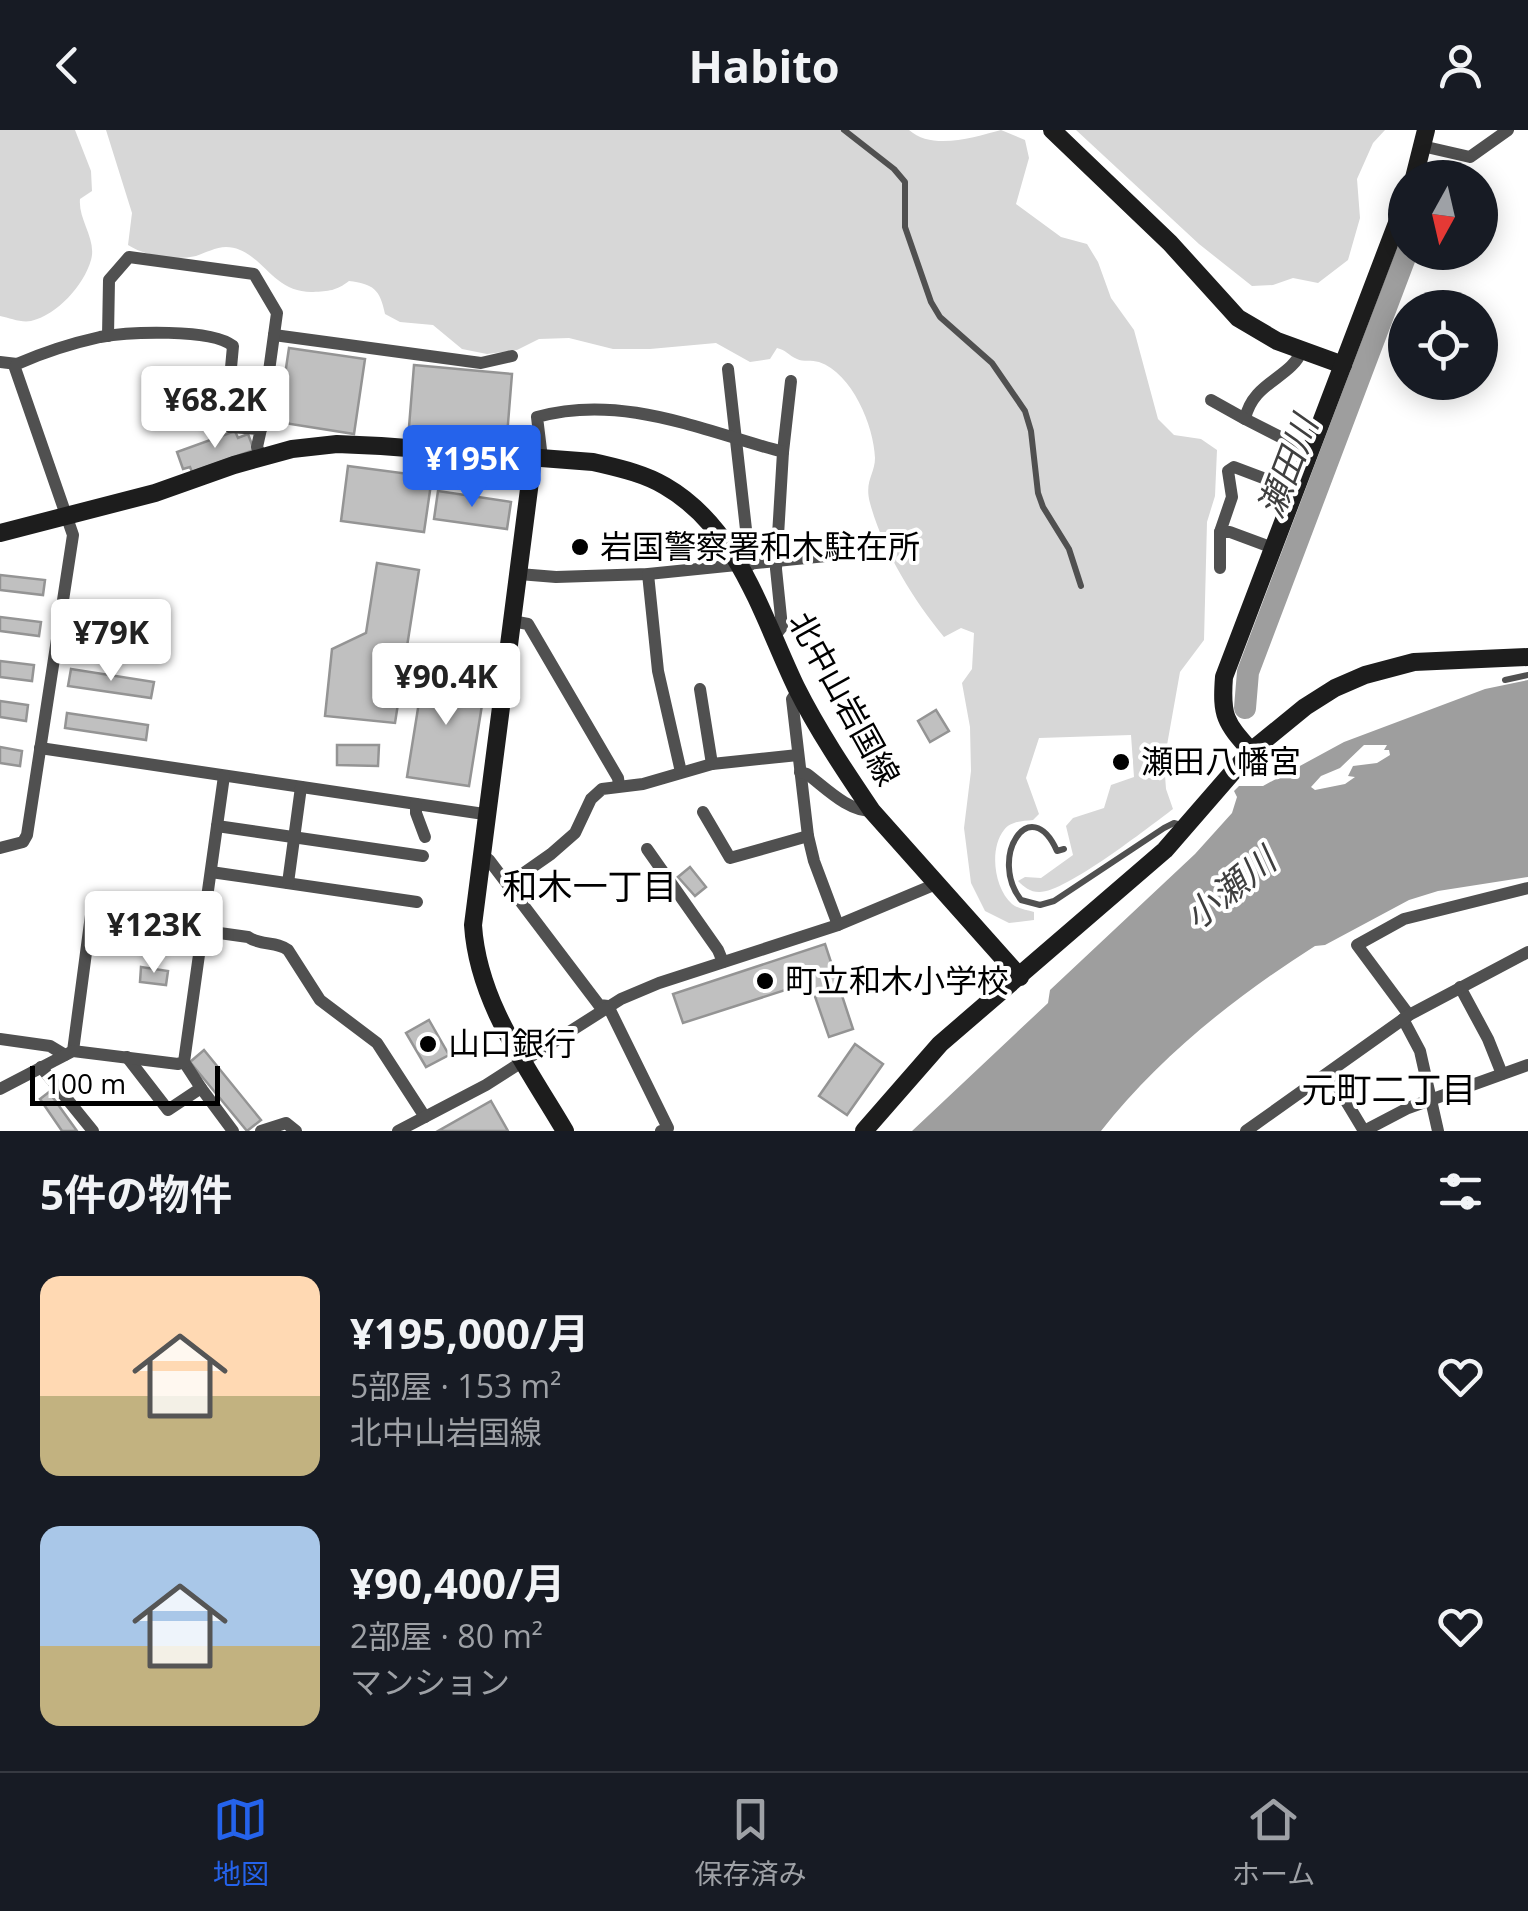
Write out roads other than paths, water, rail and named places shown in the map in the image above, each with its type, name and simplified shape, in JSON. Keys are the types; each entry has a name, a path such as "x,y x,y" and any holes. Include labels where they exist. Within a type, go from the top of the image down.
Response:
{"street":[{"path":"1052,130 1170,243 1238,318 1254,330 1343,364"},
{"path":"1424,138 1470,156 1508,130"},
{"path":"1251,751 1225,722 1224,676 1388,246"},
{"path":"108,336 109,280 129,257 254,274 277,314 258,447 261,456"},
{"path":"0,362 17,364 108,336 176,334 225,340 232,346 226,422 230,427 261,429"},
{"path":"274,335 481,363 512,356"},
{"path":"1245,419 1247,408 1266,382 1292,366 1302,350"},
{"path":"0,848 23,842 27,834 73,535 21,386 17,364"},
{"path":"728,370 745,566"},
{"path":"773,638 782,627 776,562 791,381"},
{"path":"1211,400 1310,452"},
{"path":"565,1131 488,999 474,950 473,901 484,814 533,458 541,450 537,417 614,410 653,413 784,452"},
{"name":"北中山岩国線","path":"0,533 155,494 261,456 337,444 593,462 666,486 709,522 745,566 798,690 872,811 1020,976"},
{"path":"1220,568 1220,532 1232,497 1228,471 1234,466 1295,490"},
{"path":"1220,532 1273,548"},
{"path":"519,574 648,574 856,553"},
{"path":"648,574 658,671 681,772"},
{"path":"512,621 528,624 618,778 619,786"},
{"path":"864,1131 940,1044 1186,829 1251,751 1305,707 1365,675 1414,662 1528,657"},
{"path":"700,688 712,764"},
{"path":"798,690 792,699 808,836 838,925"},
{"path":"40,748 484,814"},
{"path":"508,884 575,833 591,799 602,789 643,784 712,764 798,755"},
{"path":"800,772 848,804 861,811 872,811"},
{"path":"224,776 184,1062 233,1131"},
{"path":"288,883 301,787"},
{"path":"416,804 425,837"},
{"path":"703,812 730,858 808,836"},
{"path":"218,826 423,856"},
{"path":"648,848 723,962"},
{"path":"480,853 508,884 598,1005 608,1006"},
{"path":"212,872 417,902"},
{"path":"398,1131 486,1085 608,1006 659,982 838,925 936,884"},
{"path":"1438,1131 1420,1052 1406,1017 1357,945 1404,919 1528,888"},
{"path":"69,1053 91,914 203,931 284,946 320,1000 378,1043 425,1117"},
{"path":"1246,1131 1406,1017 1528,952"},
{"path":"1460,987 1502,1074"},
{"path":"608,1006 668,1128 661,1131"},
{"path":"0,1039 50,1046 69,1053 184,1062"},
{"path":"0,1089 69,1053"},
{"path":"127,1057 168,1110 201,1088"},
{"path":"1329,1074 1364,1131 1408,1108 1528,1065"},
{"path":"41,1067 93,1131"},
{"path":"261,1131 280,1123 291,1125 296,1131"}],"lane":[{"path":"844,130 894,169 904,182 906,227 940,318 992,362 1025,410 1038,493 1070,550 1081,586"},
{"path":"1505,680 1528,676"},
{"path":"1064,848 1057,851 1040,830 1016,832 1008,881 1021,900 1040,905 1054,901 1164,828 1174,823 1186,829"}],"water":[{"name":"小瀬川","path":"1528,680 1528,877 1438,891 1409,900 1325,945 1315,946 1256,986 1173,1053 1101,1131 912,1131 1048,1003 1050,990 1195,854 1232,813 1237,797 1234,791 1239,786 1263,786 1344,742 1485,689","holes":["1364,745 1387,745 1384,750 1389,750 1390,755 1377,763 1353,766 1348,776 1355,777 1345,784 1315,790 1311,787 1321,776 1340,768"]}],"waterway":[{"name":"瀬田川","path":"1245,708 1248,672 1400,270"}],"place":[{"name":"岩国警察署和木駐在所","path":"580,547"},
{"name":"瀬田八幡宮","path":"1121,762"},
{"name":"町立和木小学校","path":"765,981"},
{"name":"山口銀行","path":"428,1044"}],"district":[{"name":"和木一丁目","path":"590,887"},
{"name":"元町二丁目","path":"1389,1090"}]}
